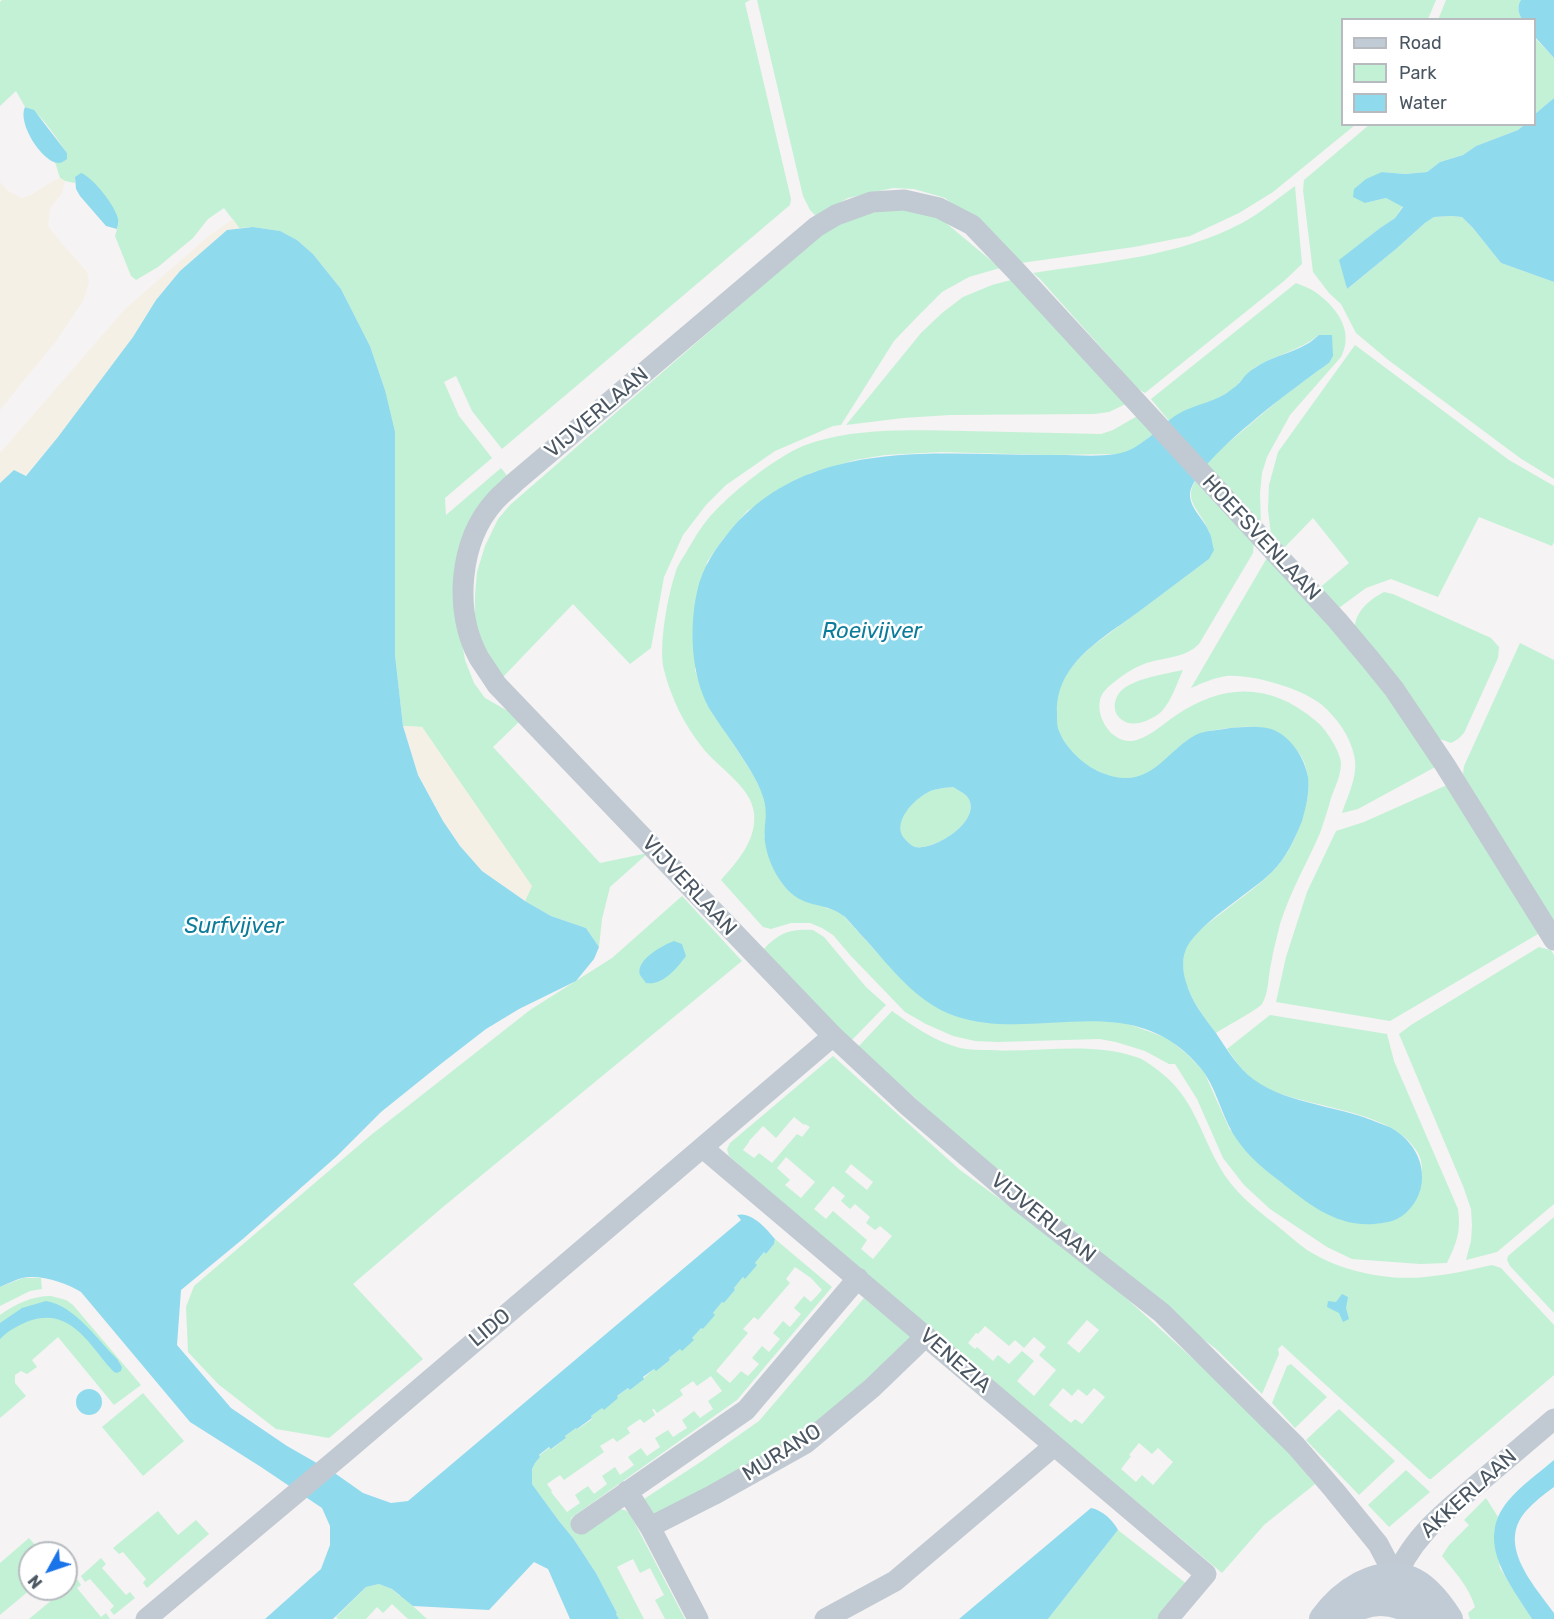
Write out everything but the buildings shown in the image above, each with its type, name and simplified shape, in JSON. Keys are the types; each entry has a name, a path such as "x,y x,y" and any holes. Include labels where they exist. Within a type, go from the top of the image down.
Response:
{"street":[{"name":"HOEFSVENLAAN","path":"904,200 939,208 972,225 1337,620 1394,689 1445,765 1554,940"},
{"name":"VIJVERLAAN","path":"904,200 872,202 836,215 816,227 494,502 481,522 468,552 463,586 467,624 478,657 497,685 833,1036 908,1106 1019,1201 1162,1313 1296,1446 1378,1544 1392,1590"},
{"name":"LIDO","path":"146,1619 833,1036"},
{"name":"VENEZIA","path":"703,1148 1206,1574 1168,1619"},
{"path":"581,1524 746,1410 858,1278"},
{"name":"MURANO","path":"650,1527 806,1443 873,1388 926,1336"},
{"name":"AKKERLAAN","path":"1392,1590 1415,1542 1447,1509 1554,1419"},
{"path":"825,1619 895,1581 1054,1446"},
{"path":"627,1491 650,1527 698,1619"},
{"path":"1323,1619 1338,1601 1362,1584 1377,1579 1425,1619"},
{"path":"1336,1619 1376,1601 1410,1580 1423,1588 1449,1619"}],"green space":[{"path":"2,0 750,0 745,3 791,199 790,205 502,449 472,411 456,376 444,382 459,416 492,458 445,498 446,515 501,468 512,482 475,522 459,625 465,660 474,683 485,698 522,719 493,747 600,863 648,853 610,887 602,919 599,947 586,928 551,916 525,901 531,886 422,727 403,726 395,655 395,481 385,390 370,346 341,289 313,254 297,240 279,231 253,227 239,228 224,208 208,219 193,238 158,267 136,280 131,276 115,236 119,222 75,177 75,183 60,178 55,162 58,163 67,153 48,127 37,114 25,107 16,91 0,106 0,2"},
{"path":"757,0 1436,0 1428,18 1341,18 1341,126 1354,126 1273,192 1239,213 1190,236 1134,247 1021,263 945,198 914,189 893,188 848,198 818,218 810,210 803,196"},
{"path":"1446,0 1521,0 1518,10 1522,18 1439,18"},
{"path":"1536,39 1554,58 1554,98 1536,113"},
{"path":"1368,126 1523,126 1476,146 1463,155 1440,162 1427,172 1405,174 1382,172 1365,203 1386,198 1403,206 1395,218 1340,260 1347,289 1434,217 1462,217 1501,263 1554,282 1554,479 1520,458 1387,359 1356,333 1341,304 1313,272 1303,190 1304,180"},
{"path":"1295,186 1302,264 1145,393 1138,389 1033,273 1140,257 1192,244 1242,223"},
{"path":"887,204 934,213 1000,268 969,277 942,292 894,341 841,425 833,426 775,451 726,485 706,505 683,535 664,577 651,648 630,664 573,604 502,678 479,651 475,621 477,572 485,546 498,519 510,505 835,222"},
{"path":"1015,279 1128,403 1109,412 1094,414 950,415 846,425 921,333 942,313 963,297 992,285"},
{"path":"1296,283 1316,292 1332,307 1345,330 1345,348 1341,357 1290,415 1267,457 1262,473 1260,493 1261,525 1207,464 1215,454 1286,394 1329,363 1319,335 1304,345 1257,366 1248,372 1236,387 1220,397 1169,421 1151,399"},
{"path":"1355,345 1509,460 1554,486 1554,542 1552,546 1479,517 1438,597 1391,579 1366,588 1336,610 1317,590 1349,563 1313,518 1283,549 1271,535 1268,510 1269,485 1278,452"},
{"path":"1139,415 1155,432 1138,447 1121,454 1048,455 941,452 885,455 855,460 811,473 747,511 707,562 695,670 706,702 754,776 762,793 767,812 764,837 826,908 839,911 902,980 941,1010 1123,1022 1167,1038 1204,1072 1230,1130 1419,1194 1421,1163 1418,1153 1405,1138 1388,1126 1367,1117 1297,1099 1257,1083 1244,1071 1227,1049 1270,1015 1387,1034 1394,1061 1458,1209 1457,1237 1447,1263 1420,1264 1352,1259 1327,1247 1270,1209 1244,1185 1223,1158 1197,1099 1175,1064 1169,1064 1145,1051 1099,1039 997,1042 975,1041 953,1036 905,1012 833,935 810,923 791,923 771,929 763,927 721,880 745,850 749,841 754,823 752,803 747,794 708,754 689,729 670,691 662,660 665,620 676,571 696,535 711,515 768,466 792,451 822,440 862,433 904,430 1101,434"},
{"path":"1197,478 1254,541 1253,553 1199,644 1180,655 1140,666 1113,683 1101,697 1099,707 1103,721 1112,734 1118,738 1125,741 1138,740 1193,705 1211,697 1246,691 1264,694 1299,708 1316,721 1332,740 1341,763 1339,776 1320,833 1280,924 1264,1000 1254,1010 1216,1033 1196,1005 1186,985 1183,962 1185,951 1197,932 1259,884 1279,864 1291,847 1303,817 1308,796 1308,777 1302,758 1292,747 1259,728 1229,728 1196,736 1144,776 1130,779 1118,778 1095,770 1076,756 1062,738 1056,717 1058,691 1069,670 1080,658 1091,647 1209,559 1208,530 1194,505 1191,493"},
{"path":"1268,556 1363,662 1437,766 1358,809 1342,813 1354,777 1354,755 1342,728 1322,705 1290,688 1249,677 1226,676 1191,688"},
{"path":"1384,592 1491,638 1499,647 1498,658 1464,733 1451,743 1437,738 1355,627 1364,606"},
{"path":"1520,643 1554,660 1554,927 1463,774 1464,766"},
{"path":"1183,670 1169,702 1158,714 1144,722 1133,724 1117,715 1115,702 1122,690 1135,682"},
{"path":"1447,785 1538,934 1390,1021 1276,1002 1286,957 1307,892 1336,831 1364,822"},
{"path":"953,787 969,799 970,810 967,819 952,834 932,845 915,847 912,845 904,838 900,827 908,809 929,792"},
{"path":"682,896 742,961 353,1284 423,1359 329,1438 276,1429 218,1384 188,1352 186,1307 194,1286 371,1135 530,1010 612,958"},
{"path":"813,930 824,937 866,987 886,1005 851,1041 763,950 785,933"},
{"path":"1539,947 1551,950 1554,955 1554,1204 1497,1252 1466,1260 1471,1241 1471,1209 1399,1034"},
{"path":"892,1011 933,1037 960,1048 1009,1051 1100,1050 1118,1052 1142,1059 1171,1081 1188,1103 1219,1166 1237,1191 1307,1250 1334,1264 1379,1276 1410,1278 1492,1265 1501,1268 1554,1325 1554,1375 1431,1479 1282,1345 1278,1349 1279,1354 1262,1394 1215,1348 1169,1314 1016,1188 858,1047"},
{"path":"833,1056 960,1170 1063,1245 1126,1298 1265,1424 1315,1484 1264,1525 1222,1573 867,1276 729,1156 727,1149 730,1143","holes":["794,1117 810,1127 802,1137 797,1134 772,1163 759,1153 754,1158 743,1150 763,1126 776,1138","786,1157 815,1182 801,1198 785,1185 790,1180 777,1168","851,1164 873,1182 867,1190 845,1172","833,1186 845,1196 841,1201 850,1209 855,1204 870,1217 866,1223 875,1230 880,1226 892,1236 873,1259 861,1249 867,1240 833,1211 826,1219 814,1209","1087,1320 1099,1330 1079,1353 1067,1343","985,1326 1009,1346 1015,1340 1024,1348 1034,1337 1046,1347 1039,1355 1056,1370 1034,1396 1017,1381 1034,1361 1022,1351 1009,1364 998,1355 993,1361 977,1347 975,1349 968,1343 976,1333 978,1334","1063,1388 1072,1396 1078,1389 1087,1396 1094,1388 1105,1397 1082,1424 1075,1419 1071,1423 1049,1405","1139,1443 1152,1454 1158,1448 1173,1462 1153,1485 1142,1475 1136,1482 1121,1469 1131,1456 1129,1455"]},
{"path":"1554,1217 1554,1313 1507,1260 1508,1256"},
{"path":"775,1239 832,1287 737,1400 571,1518 581,1534 618,1509 630,1514 685,1619 665,1619 655,1600 664,1595 650,1568 640,1573 633,1559 617,1567 644,1619 619,1619 596,1573 532,1484 532,1469 539,1456 550,1447 552,1449 566,1438 565,1436 592,1419 591,1416 628,1388 630,1390 654,1369 656,1370 670,1360 669,1358 701,1327 703,1329 722,1302 724,1303 764,1252 766,1254","holes":["795,1267 811,1278 822,1290 811,1302 804,1296 794,1308 801,1314 790,1327 783,1321 773,1333 780,1339 769,1352 762,1346 752,1358 759,1364 748,1376 741,1371 730,1383 716,1371 748,1333 743,1329 754,1317 758,1320 790,1283 786,1279","711,1376 722,1391 708,1401 713,1409 700,1418 694,1411 682,1420 687,1428 673,1437 668,1430 655,1438 660,1447 647,1456 641,1448 628,1457 634,1465 620,1475 615,1467 602,1476 607,1484 594,1494 588,1486 575,1495 580,1503 567,1512 547,1484 560,1475 564,1480 604,1452 600,1446 613,1438 617,1442 630,1433 627,1428 640,1419 644,1423 655,1415 652,1409 657,1413 683,1395 680,1390 693,1381 697,1386"]},
{"path":"23,1278 41,1278 42,1289 30,1291 0,1306 0,1287"},
{"path":"51,1296 66,1300 73,1305 141,1385 114,1405 58,1337 32,1360 37,1367 27,1374 21,1371 15,1375 15,1383 26,1396 0,1418 0,1315 24,1301"},
{"path":"864,1298 912,1338 802,1438 652,1520 641,1501 759,1421"},
{"path":"1291,1364 1327,1397 1295,1428 1272,1403 1287,1366"},
{"path":"143,1393 184,1441 143,1476 102,1427"},
{"path":"1339,1409 1395,1461 1359,1495 1306,1440"},
{"path":"1406,1470 1430,1492 1389,1527 1368,1505"},
{"path":"1486,1498 1498,1517 1494,1532 1500,1568 1532,1619 1470,1619 1468,1613 1475,1607 1469,1593 1442,1556 1449,1545 1469,1525 1464,1520"},
{"path":"158,1511 178,1535 196,1520 209,1534 147,1588 143,1583 146,1579 123,1552 119,1554 113,1548"},
{"path":"1118,1530 1188,1585 1159,1619 1048,1619"},
{"path":"18,1547 18,1600 0,1615 0,1563"},
{"path":"101,1558 106,1564 102,1568 126,1595 130,1592 135,1598 114,1615 110,1610 114,1606 90,1579 85,1582 81,1576"},
{"path":"379,1584 401,1595 427,1619 408,1619 392,1604 383,1613 377,1607 366,1619 338,1619 336,1617 366,1587"},
{"path":"78,1589 101,1617 106,1613 110,1619 29,1619 51,1601 78,1601"}],"sand":[{"path":"60,178 65,181 62,193 50,208 48,226 87,272 89,282 83,301 56,341 0,410 0,182 8,191 22,198"},
{"path":"233,219 239,228 227,230 180,271 156,300 133,337 58,437 25,476 14,470 0,483 0,453 125,309 210,235"},
{"path":"403,726 422,727 532,886 525,901 482,871 460,846 418,775"}],"water":[{"path":"1521,0 1554,0 1554,58 1536,38 1536,18 1522,18 1519,7"},
{"path":"1554,98 1554,282 1501,263 1462,217 1451,216 1434,217 1425,223 1347,289 1339,260 1395,218 1403,207 1386,198 1365,203 1353,197 1354,189 1366,179 1382,172 1405,174 1427,172 1440,162 1463,155 1476,146 1523,126 1536,126 1536,113"},
{"path":"25,107 34,110 67,153 67,159 63,162 52,161 32,141 23,114"},
{"path":"81,173 92,180 109,200 118,219 117,229 106,226 80,196 76,189 75,177"},
{"name":"Surfvijver","path":"253,227 280,231 297,240 313,254 341,289 370,346 385,390 395,432 395,655 403,726 418,775 443,821 460,846 482,871 551,916 586,928 599,947 594,959 576,981 519,1009 486,1029 442,1063 381,1112 337,1156 181,1290 177,1345 231,1408 287,1446 336,1474 363,1493 391,1503 408,1501 741,1220 737,1215 742,1214 753,1218 775,1239 774,1244 766,1254 764,1252 755,1263 757,1265 745,1279 743,1277 724,1303 722,1302 703,1329 701,1328 692,1338 694,1340 682,1351 680,1349 656,1371 654,1369 643,1377 644,1379 630,1390 628,1388 617,1396 618,1398 604,1410 602,1408 591,1416 592,1418 565,1436 566,1438 551,1449 549,1447 539,1455 532,1469 532,1484 596,1573 619,1619 570,1619 548,1569 534,1562 489,1610 413,1606 392,1589 379,1584 366,1587 333,1619 265,1619 321,1569 330,1545 330,1526 322,1508 190,1422 81,1292 68,1285 37,1277 22,1278 0,1287 0,483 14,470 26,476 58,437 133,337 156,300 180,271 227,230"},
{"name":"Roeivijver","path":"1319,335 1332,335 1333,356 1329,363 1249,424 1208,463 1195,481 1190,495 1195,510 1211,536 1214,550 1209,559 1110,632 1072,666 1058,696 1057,721 1064,741 1082,761 1098,771 1116,777 1136,777 1146,773 1190,738 1200,733 1230,728 1269,728 1286,738 1301,756 1308,777 1308,788 1302,821 1293,841 1282,861 1272,872 1210,921 1190,942 1184,956 1184,975 1198,1009 1242,1069 1254,1080 1284,1095 1351,1113 1388,1127 1399,1133 1410,1144 1418,1156 1422,1171 1419,1194 1414,1204 1402,1216 1385,1223 1374,1224 1360,1224 1335,1218 1313,1206 1269,1173 1243,1147 1233,1133 1210,1082 1196,1063 1185,1052 1159,1035 1131,1025 1103,1022 984,1023 955,1016 941,1010 917,994 845,917 829,908 805,902 790,892 776,874 767,853 766,810 763,797 754,777 709,708 698,681 693,651 694,606 702,574 711,557 733,527 766,497 803,477 842,464 884,456 971,454 1094,456 1125,452 1142,443 1178,414 1226,393 1259,365 1310,342","holes":["953,787 969,799 970,810 967,819 952,834 932,845 915,847 910,844 901,833 900,827 908,809 929,792"]},
{"path":"674,941 682,944 686,956 664,979 646,983 640,975 642,964 651,954"},
{"path":"1342,1294 1348,1297 1346,1308 1349,1319 1343,1322 1339,1313 1327,1307 1328,1301 1336,1302"},
{"path":"46,1301 67,1309 85,1324 117,1359 122,1367 121,1371 114,1372 79,1332 59,1320 46,1318 32,1320 23,1323 0,1339 0,1323 22,1308"},
{"path":"89,1389 98,1393 102,1402 98,1411 89,1415 80,1411 76,1402 80,1393"},
{"path":"1554,1460 1554,1487 1526,1511 1518,1524 1515,1537 1516,1551 1521,1564 1554,1613 1554,1619 1532,1619 1499,1562 1494,1532 1498,1516 1513,1495"},
{"path":"1091,1508 1107,1516 1118,1530 1048,1619 959,1619"}]}
